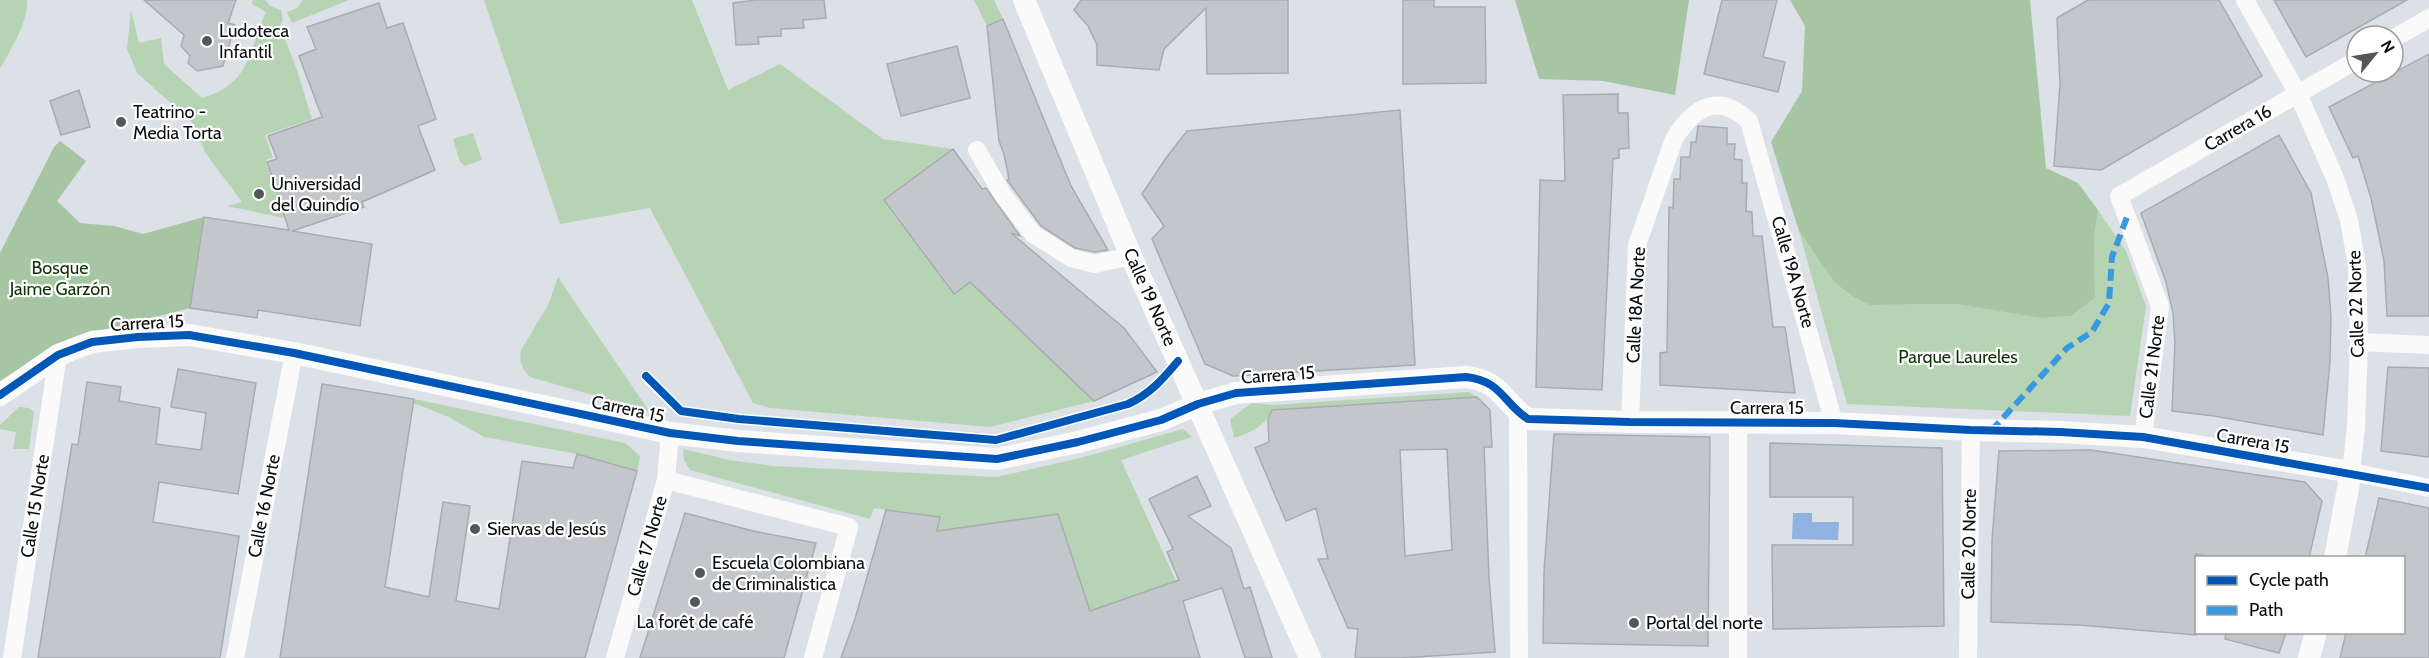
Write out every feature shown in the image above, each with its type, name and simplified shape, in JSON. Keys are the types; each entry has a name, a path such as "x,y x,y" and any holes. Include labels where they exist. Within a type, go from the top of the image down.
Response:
{"street":[{"name":"Calle 19 Norte","path":"1023,0 1131,256 1310,658"},
{"name":"Calle 22 Norte","path":"2245,0 2298,94 2335,178 2349,220 2357,266 2359,342 2356,427 2351,472 2335,556"},
{"path":"2405,32 2429,18"},
{"name":"Carrera 16","path":"2119,196 2345,67"},
{"name":"Calle 19A Norte","path":"1684,123 1696,111 1710,106 1724,106 1738,110 1749,121 1834,423"},
{"name":"Calle 18A Norte","path":"1630,422 1637,245 1674,139 1684,123"},
{"path":"977,150 1003,195 1033,234 1071,258 1095,264 1131,256"},
{"name":"Calle 21 Norte","path":"2119,196 2160,306 2143,437"},
{"name":"Carrera 15","path":"0,395 58,355 92,342 189,335 294,353 670,433 738,441 997,459 1078,442 1161,420 1198,404 1236,393 1466,377 1478,378 1490,383 1507,398 1518,413 1528,419 1738,424 1834,423 2143,437 2351,472 2429,488"},
{"path":"2359,342 2429,345"},
{"name":"Calle 16 Norte","path":"235,658 294,353"},
{"name":"Calle 15 Norte","path":"12,658 58,355"},
{"path":"1518,413 1519,658"},
{"path":"1738,424 1738,658"},
{"name":"Calle 20 Norte","path":"1968,658 1971,430"},
{"name":"Calle 17 Norte","path":"615,658 666,480 670,433"},
{"path":"666,480 849,527 813,658"},
{"path":"2309,658 2316,634"}],"green space":[{"path":"0,0 27,0 27,9 22,27 0,69"},
{"path":"253,0 265,0 270,6 281,10 283,20 280,26 312,119 265,135 273,158 267,159 266,163 284,218 227,206 242,202 206,154 192,122 137,73 127,49 131,10 139,43 161,38 164,64 202,98 218,92 239,75 251,53 266,12 252,4"},
{"path":"303,0 349,0 292,23 287,12 297,8"},
{"path":"484,0 692,0 728,90 780,64 883,139 953,149 884,200 953,293 970,282 1094,401 990,427 770,408 753,403 650,208 560,224"},
{"path":"974,0 994,0 1003,19 987,26"},
{"path":"1515,0 1689,0 1675,95 1603,81 1539,79"},
{"path":"1790,0 2030,0 2046,168 2078,183 2098,210 2094,238 2095,298 2071,316 2040,318 1956,304 1870,305 1854,297 1834,282 1799,231 1771,142 1802,91 1805,26"},
{"path":"473,133 482,160 465,166 460,162 453,139"},
{"name":"Bosque Jaime Garzón","path":"60,141 86,161 57,201 80,223 114,226 143,234 204,217 190,308 68,339 0,381 0,253 54,147"},
{"name":"Parque Laureles","path":"2098,210 2126,251 2146,306 2130,416 1847,404 1799,231 1834,282 1870,305 1956,304 2040,318 2071,316 2095,298 2094,238"},
{"path":"558,277 649,411 530,377 525,371 520,358 521,350 548,305"},
{"path":"1469,392 1477,397 1272,410 1257,428 1234,438 1230,419 1252,403 1272,405"},
{"path":"414,399 625,443 640,456 637,471 577,454 484,437 449,417 413,403"},
{"path":"19,407 29,408 34,412 29,449 13,449 16,432 0,429 0,425"},
{"path":"1183,429 1192,437 1121,460 1176,581 1090,611 937,531 940,517 874,508 870,519 690,470 684,460 683,449 729,460 773,466 997,477 1084,457"}],"water":[{"path":"1793,513 1812,513 1812,522 1839,522 1838,540 1792,539"}],"building":[{"name":"Ludoteca Infantil","path":"144,0 236,0 228,23 235,25 223,66 197,71 188,63 190,56 181,46 184,35"},
{"path":"756,0 824,0 826,18 803,20 804,28 781,29 781,36 758,37 759,44 736,45 733,3"},
{"path":"1081,0 1288,0 1288,73 1207,74 1206,8 1164,49 1159,70 1097,65 1097,45 1088,26 1074,10"},
{"path":"1403,0 1434,0 1434,7 1485,7 1486,83 1403,84"},
{"path":"1722,0 1777,0 1763,57 1785,62 1778,92 1704,74"},
{"path":"2088,0 2219,0 2262,76 2101,170 2054,166 2060,84 2057,18"},
{"path":"2274,0 2407,0 2364,24 2345,24 2345,35 2306,57"},
{"path":"379,3 387,28 403,23 436,119 418,126 435,170 362,202 364,207 292,231 372,244 360,326 258,310 257,318 190,308 204,217 289,230 267,162 277,159 268,136 322,117 299,56 316,49 307,27"},
{"path":"1003,19 1071,186 1108,250 1095,252 1075,248 1041,226 1007,180 1009,179 1004,154 999,141 987,26"},
{"path":"957,46 970,98 901,116 887,64"},
{"path":"2429,54 2429,316 2387,316 2384,261 2371,198 2358,156 2353,158 2329,107 2372,84 2405,84 2405,67"},
{"path":"79,90 90,127 61,135 50,101"},
{"path":"1618,94 1618,113 1628,113 1629,148 1619,149 1619,158 1613,159 1602,390 1536,387 1540,180 1565,181 1563,95"},
{"path":"1400,110 1415,365 1233,376 1205,364 1152,239 1164,226 1142,194 1166,158 1187,131"},
{"path":"1698,126 1727,128 1727,144 1735,144 1734,159 1742,160 1742,183 1747,183 1746,211 1752,212 1753,236 1762,236 1773,327 1785,327 1795,393 1660,385 1660,353 1667,352 1669,207 1673,208 1674,179 1680,179 1681,157 1690,157 1691,142 1696,142"},
{"path":"2279,135 2311,193 2328,278 2331,317 2330,361 2323,435 2172,411 2175,343 2173,313 2166,282 2141,213"},
{"path":"953,149 982,189 986,188 1020,236 1011,233 1124,328 1157,372 1094,401 970,282 954,294 884,200"},
{"path":"2388,367 2429,368 2429,457 2381,451"},
{"path":"178,369 256,383 238,494 159,482 153,522 239,536 220,658 38,658 72,444 78,445 87,382 121,387 119,401 160,408 156,444 201,450 206,413 171,407"},
{"path":"322,384 414,399 385,587 429,597 443,502 470,506 456,601 499,609 522,461 573,468 577,454 637,471 585,658 280,658"},
{"path":"1477,397 1490,410 1492,447 1484,447 1489,578 1495,652 1401,658 1355,658 1358,629 1348,628 1318,559 1328,559 1316,508 1286,521 1255,448 1269,442 1268,419 1272,410","holes":["1447,449 1452,550 1405,556 1400,450"]},
{"path":"1554,434 1710,437 1708,646 1543,643 1544,572"},
{"path":"1770,443 1942,448 1944,626 1773,629 1772,545 1853,545 1853,497 1770,497"},
{"path":"2091,450 2305,482 2322,501 2309,556 2206,556 2196,554 2196,635 2079,625 1991,622 1992,540 1999,451"},
{"path":"1197,476 1211,506 1188,516 1231,548 1244,589 1250,587 1272,658 1245,658 1222,588 1183,601 1200,658 841,658 855,619 886,510 940,517 937,531 1058,514 1090,611 1179,580 1167,552 1173,549 1149,499"},
{"path":"2379,498 2429,508 2429,658 2340,658 2346,634 2405,634 2405,556 2365,556"},
{"path":"685,513 753,531 816,543 784,658 640,658"},
{"path":"2226,634 2286,634 2279,653 2225,639"}],"marked path":[{"path":"1991,431 2067,348 2092,332 2109,303 2112,257 2127,217"}],"cycle path":[{"path":"0,395 58,355 92,342 189,335 294,353 670,433 738,441 997,459 1078,442 1161,420 1198,404 1236,393 1466,377 1478,379 1495,388 1528,419 1834,423 2143,437 2429,488"},
{"path":"646,376 681,411 739,419 996,440 1128,404 1150,391 1178,361"}],"place":[{"name":"Ludoteca Infantil","path":"207,41"},
{"name":"Teatrino - Media Torta","path":"121,122"},
{"name":"Universidad del Quindío","path":"259,194"},
{"name":"Siervas de Jesús","path":"475,529"},
{"name":"Escuela Colombiana de Criminalistica","path":"700,573"},
{"name":"La forêt de café","path":"695,602"},
{"name":"Portal del norte","path":"1634,623"}]}
